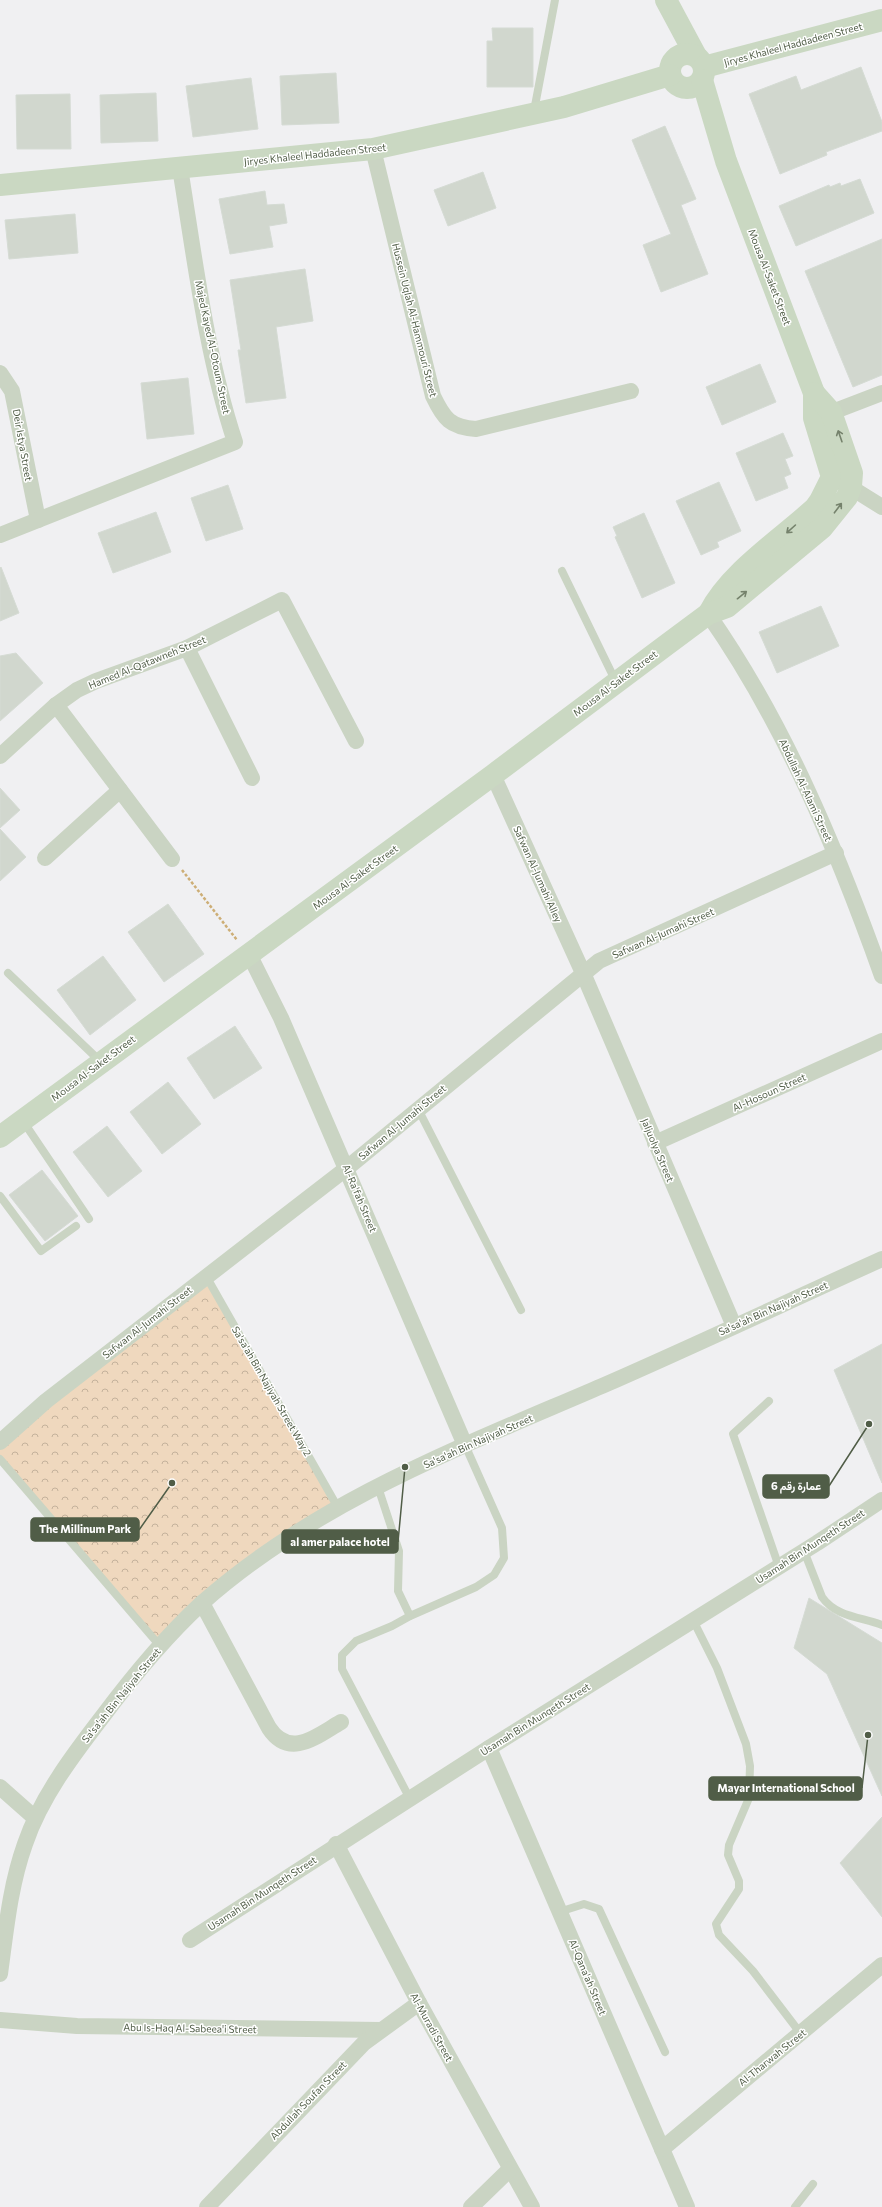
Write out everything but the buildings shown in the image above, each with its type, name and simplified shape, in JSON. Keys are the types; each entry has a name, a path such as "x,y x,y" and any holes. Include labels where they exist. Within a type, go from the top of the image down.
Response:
{"street":[{"name":"Mousa Al-Saket Street","path":"0,1137 493,775 708,614 718,596 737,576 815,508 820,501 852,473 823,415 814,393 726,161 688,72 665,0"},
{"name":"Jiryes Khaleel Haddadeen Street","path":"0,185 373,149 564,107 882,20"},
{"name":"Hussein Uqlah Al-Hammouri Street","path":"373,149 433,396 446,419 459,427 476,429 631,391"},
{"name":"Majed Kayed Al-Otoum Street","path":"0,535 235,442 224,407 211,348 180,168"},
{"name":"Deir Istya Street","path":"0,373 12,390 17,409 38,520"},
{"path":"823,415 882,393"},
{"path":"841,482 882,507"},
{"name":"Hamed Al-Qatawneh Street","path":"0,756 56,705 96,681 187,648 282,600 356,740"},
{"name":"Abdullah Al-Alami Street","path":"708,614 736,654 767,708 836,854 882,976"},
{"path":"187,648 252,778"},
{"path":"56,705 172,859"},
{"name":"Safwan Al-Jumahi Alley","path":"493,775 583,973"},
{"path":"45,858 120,790"},
{"name":"Safwan Al-Jumahi Street","path":"0,1442 46,1401 347,1168 599,961 836,854"},
{"name":"Al-Ra'fah Street","path":"249,954 278,1012 347,1168 465,1445"},
{"name":"Jaljuolya Street","path":"583,973 734,1326"},
{"name":"Al-Hosoun Street","path":"655,1143 882,1041"},
{"name":"Sa'sa'ah Bin Najiyah Street","path":"0,1974 10,1897 24,1845 35,1818 80,1746 135,1674 202,1603 268,1551 337,1506 378,1488 465,1445 654,1363 882,1259"},
{"name":"Usamah Bin Munqeth Street","path":"190,1940 336,1844 779,1567 882,1500"},
{"path":"202,1603 269,1728 278,1738 291,1744 303,1743 341,1722"},
{"name":"Al-Qana'ah Street","path":"489,1748 686,2207"},
{"path":"0,1787 35,1818"},
{"name":"Al-Muradi Street","path":"336,1844 419,2003 532,2207"},
{"name":"Al-Tharwah Street","path":"662,2149 882,1965"},
{"name":"Abdullah Soufan Street","path":"206,2207 338,2068 380,2030 419,2003"},
{"name":"Abu Is-Haq Al-Sabeea'i Street","path":"0,2020 85,2026 380,2030"},
{"path":"471,2207 510,2169"}],"lane":[{"path":"534,114 555,0"},
{"path":"562,571 616,683"},
{"path":"8,973 101,1062"},
{"path":"418,1109 521,1310"},
{"path":"23,1120 89,1219"},
{"path":"0,1196 41,1251 76,1226"},
{"name":"Sa'sa'ah Bin Najiyah Street Way 2","path":"206,1276 337,1506"},
{"path":"769,1400 733,1434 779,1567"},
{"path":"410,1799 342,1669 342,1655 356,1641 476,1587 494,1575 504,1558 502,1528 465,1445"},
{"path":"0,1459 160,1646"},
{"path":"378,1488 400,1551 398,1591 410,1616"},
{"path":"804,1551 827,1603 845,1614 882,1625"},
{"path":"693,1620 719,1674 746,1744 750,1766 749,1798 728,1850 730,1862 739,1882 739,1889 717,1920 717,1929 719,1935 753,1971 801,2034"},
{"path":"560,1912 584,1904 599,1909 665,2052"},
{"path":"795,2207 813,2184"}],"path":[{"path":"172,859 249,954"}],"green space":[{"path":"206,1276 337,1506 311,1522 160,1646 0,1459 0,1442"}],"place":[{"name":"عمارة رقم 6","path":"869,1424"},
{"name":"al amer palace hotel","path":"405,1467"},
{"name":"The Millinum Park","path":"172,1483"},
{"name":"Mayar International School","path":"868,1735"}]}
